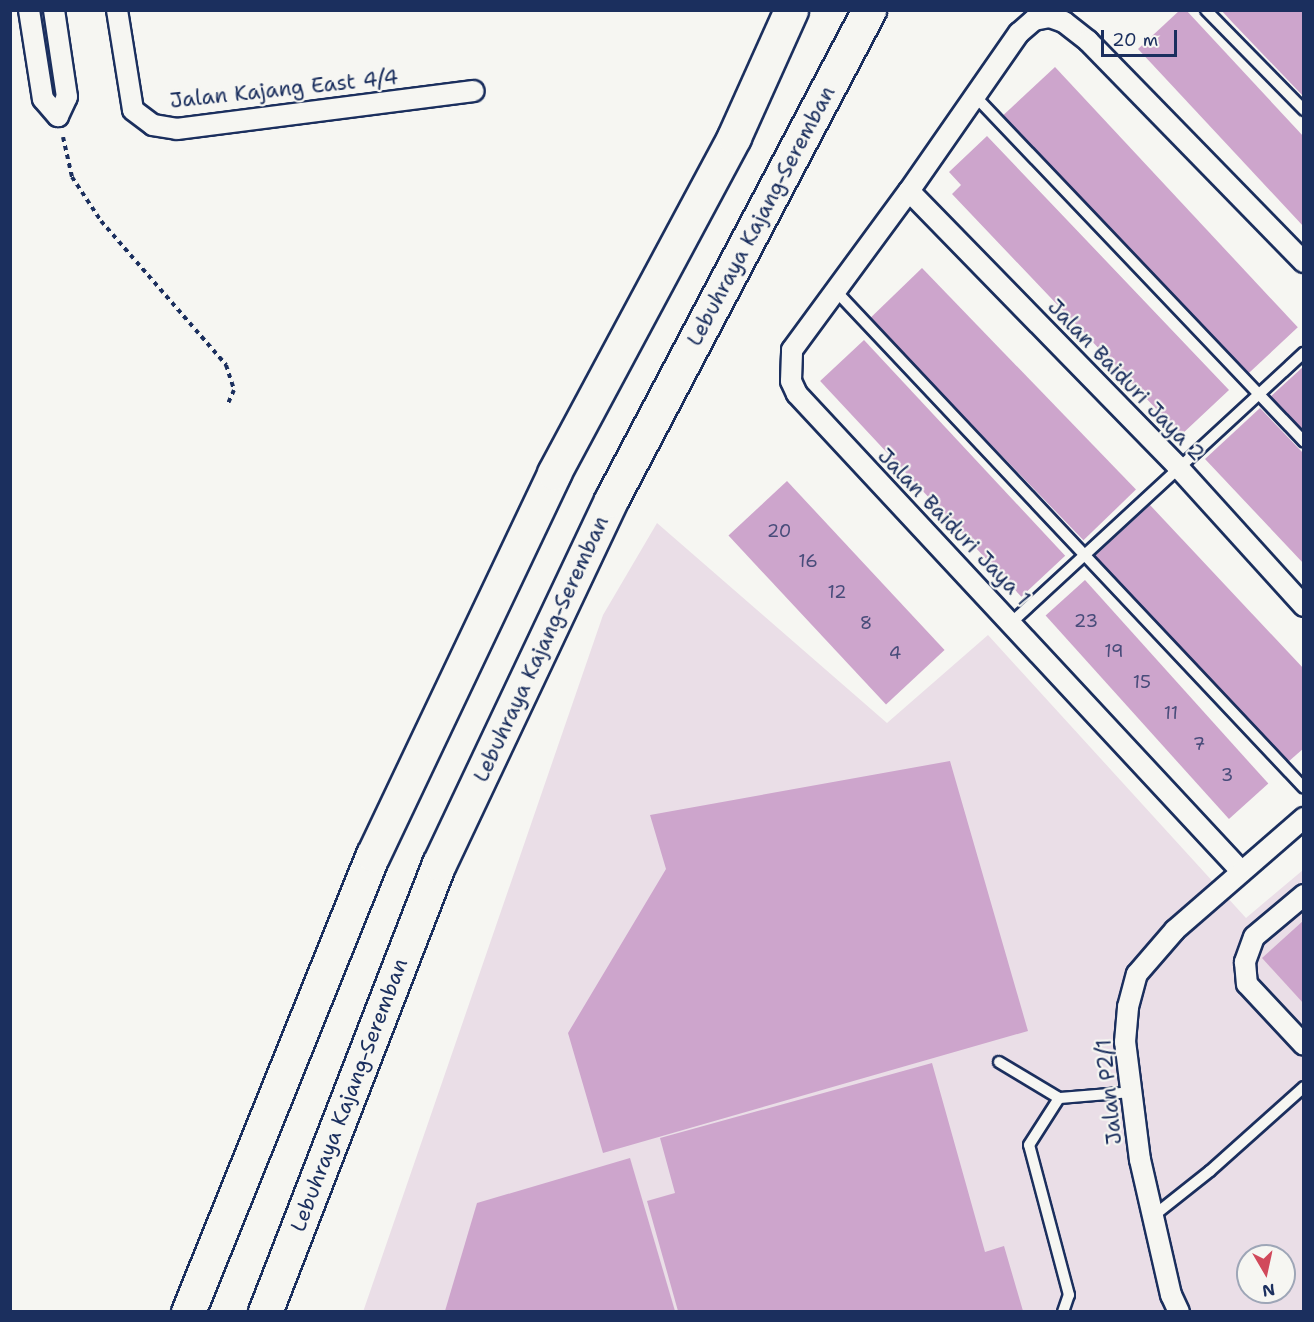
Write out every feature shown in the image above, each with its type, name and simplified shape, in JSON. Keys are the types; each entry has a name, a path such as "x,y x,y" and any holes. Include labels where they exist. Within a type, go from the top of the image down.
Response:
{"highway":[{"path":"188,1311 373,855 554,473 734,137 791,10"},
{"name":"Lebuhraya Kajang-Seremban","path":"265,1311 444,853 610,500 869,10"}],"street":[{"path":"29,10 43,99 58,116 67,97 54,10"},
{"name":"Jalan Kajang East 4/4","path":"117,10 133,110 153,125 177,129 474,91"},
{"name":"Jalan Baiduri Jaya 1","path":"1241,871 1012,622 797,394 791,381 792,350 834,289 909,191 1019,33 1034,20 1050,17 1064,22 1088,41 1304,262"},
{"name":"Jalan Baiduri Jaya 2","path":"909,191 1177,466 1304,606"},
{"name":"Jalan P2/1","path":"1179,1311 1171,1295 1152,1217 1125,1042 1128,1007 1137,974 1175,930 1304,818"},
{"path":"1304,895 1254,937 1245,962 1247,984 1304,1045"}],"lane":[{"path":"1206,10 1304,111"},
{"path":"975,96 1304,442"},
{"path":"834,289 1304,788"},
{"path":"1012,622 1177,466 1304,352"},
{"path":"999,1062 1059,1098 1132,1092"},
{"path":"1152,1217 1210,1171 1304,1087"},
{"path":"1059,1098 1029,1145 1069,1295 1063,1311"}],"path":[{"path":"58,116 72,177 101,221 226,365 234,390 226,406"}],"shaded area":[{"path":"657,523 887,723 988,635 1246,918 1303,870 1303,1311 363,1312 603,615"}],"building":[{"path":"1180,10 1186,10 1304,137 1304,227 1138,49"},
{"path":"1221,10 1304,10 1304,97 1233,23"},
{"path":"1055,67 1298,327 1245,376 1002,116"},
{"path":"987,136 1229,390 1181,435 952,194 961,185 949,172"},
{"path":"922,268 1136,490 1083,540 869,319"},
{"path":"864,340 1065,556 1021,597 820,381"},
{"path":"1304,366 1304,433 1270,397"},
{"path":"1260,408 1304,454 1304,564 1205,459"},
{"path":"787,481 945,650 886,705 728,536"},
{"path":"1150,505 1304,669 1304,748 1288,762 1095,556"},
{"path":"1085,580 1268,784 1229,819 1046,615"},
{"path":"950,761 1028,1031 603,1153 568,1033 666,869 650,815"},
{"path":"1304,920 1304,1004 1262,958"},
{"path":"932,1063 985,1252 1004,1246 1023,1311 678,1311 647,1201 675,1193 660,1138"},
{"path":"630,1158 675,1311 445,1311 477,1203"}]}
